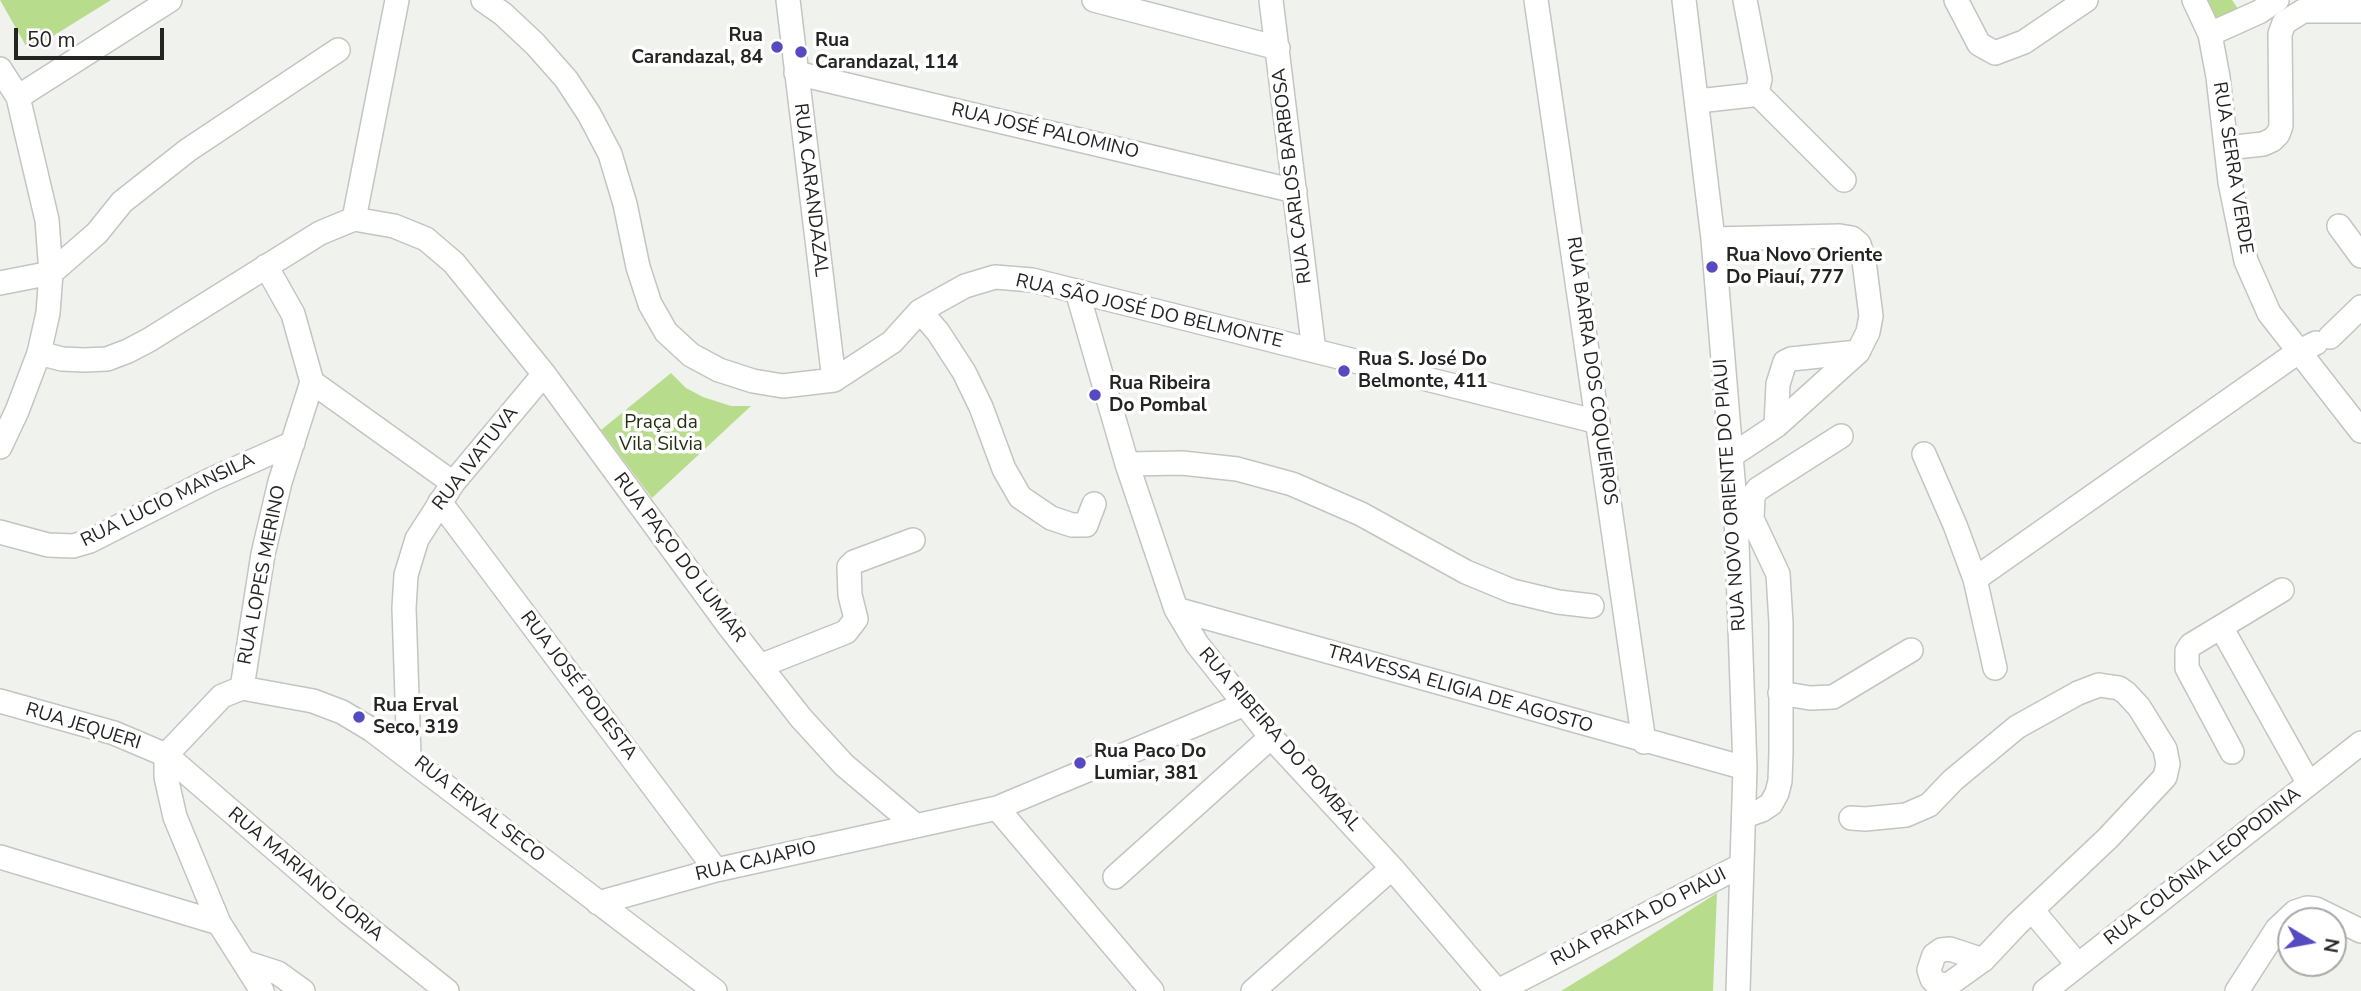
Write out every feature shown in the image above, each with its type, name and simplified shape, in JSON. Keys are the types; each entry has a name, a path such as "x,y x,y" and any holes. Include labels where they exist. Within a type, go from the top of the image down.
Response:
{"street":[{"path":"18,97 170,0"},
{"path":"39,353 62,359 84,360 107,359 128,351 320,233 354,219 397,0"},
{"name":"RUA SÃO JOSÉ DO BELMONTE","path":"483,0 503,14 535,44 566,79 589,114 610,154 650,304 666,332 691,355 719,370 753,381 783,386 834,380 892,342 920,311 965,286 995,277 1032,280 1598,422"},
{"name":"RUA CARANDAZAL","path":"788,0 834,380"},
{"path":"1094,0 1278,48"},
{"name":"RUA CARLOS BARBOSA","path":"1271,0 1314,351"},
{"name":"RUA BARRA DOS COQUEIROS","path":"1536,0 1644,741"},
{"name":"RUA NOVO ORIENTE DO PIAUI","path":"1684,0 1713,239 1735,514 1745,768 1738,991"},
{"path":"1745,0 1760,79 1757,93"},
{"path":"1956,0 1979,44 1995,53 2024,42 2086,0"},
{"name":"RUA SERRA VERDE","path":"2194,0 2210,34 2218,77 2230,182 2246,261 2269,313 2315,344 2361,431"},
{"path":"2210,34 2273,2"},
{"path":"2227,148 2263,144 2272,141 2278,134 2281,126 2280,34 2284,23 2303,11 2361,11"},
{"path":"0,283 51,272 97,233 122,202 188,150 338,50"},
{"path":"0,69 18,97 47,220 51,272 48,313 39,353 18,411 0,447"},
{"name":"RUA JOSÉ PALOMINO","path":"796,73 1295,191"},
{"path":"1698,100 1757,93"},
{"path":"1757,93 1844,180"},
{"name":"RUA PAÇO DO LUMIAR","path":"354,219 394,226 426,239 454,263 544,374 801,718 844,765 915,825"},
{"path":"2339,226 2361,256"},
{"path":"1713,239 1852,238 1860,244 1871,316 1868,332 1858,352 1776,426 1731,456"},
{"path":"266,266 293,314 312,382"},
{"name":"RUA RIBEIRA DO POMBAL","path":"1077,291 1127,464 1176,609 1197,644 1271,737 1392,868 1498,991"},
{"path":"1975,579 2315,344 2361,307"},
{"path":"920,311 938,332 964,372 981,407 1004,469 1020,497 1051,518 1072,525 1086,525 1094,504"},
{"path":"1776,426 1778,384 1785,362 1791,359 1858,352"},
{"name":"RUA IVATUVA","path":"409,756 404,608 406,575 417,539 446,492 544,374"},
{"name":"RUA LOPES MERINO","path":"242,688 263,554 281,482 312,382"},
{"name":"RUA JOSÉ PODESTA","path":"312,382 446,492 716,870"},
{"path":"1745,816 1771,804 1780,780 1781,623 1778,574 1752,519 1753,496 1758,489 1841,436"},
{"name":"RUA LUCIO MANSILA","path":"0,533 48,545 73,546 90,541 209,480 293,443"},
{"path":"1924,454 1975,579 1995,668"},
{"path":"1127,464 1182,463 1237,469 1292,484 1361,514 1466,572 1513,591 1592,606"},
{"path":"760,666 846,632 856,619 850,595 849,567 854,562 913,540"},
{"path":"2232,752 2187,668 2186,660 2191,645 2282,590"},
{"name":"TRAVESSA ELIGIA DE AGOSTO","path":"1176,609 1745,768"},
{"path":"2221,627 2309,784"},
{"path":"1780,693 1810,698 1833,697 1911,650"},
{"path":"1851,818 1906,815 1928,805 1953,780 2017,727 2078,693 2099,685 2119,688 2139,707 2165,749 2168,772 2160,785 1983,960"},
{"path":"242,688 222,696 166,755 166,777 174,817 219,923 262,991"},
{"name":"RUA ERVAL SECO","path":"242,688 313,701 342,712 409,756 715,991"},
{"name":"RUA JEQUERI","path":"0,701 114,733 166,755"},
{"path":"915,825 997,808 1245,704"},
{"path":"1115,877 1271,737"},
{"name":"RUA COLÔNIA LEOPODINA","path":"2045,991 2361,743"},
{"name":"RUA MARIANO LORIA","path":"166,755 348,912 447,991"},
{"path":"997,808 1152,991"},
{"name":"RUA CAJAPIO","path":"598,903 716,870 915,825"},
{"path":"0,857 219,923"},
{"name":"RUA PRATA DO PIAUI","path":"1498,991 1742,865"},
{"path":"1253,991 1392,868"},
{"path":"2237,991 2277,929 2295,912 2307,908 2316,909 2361,931"},
{"path":"2032,910 2078,965"},
{"path":"244,962 278,973 303,991"}],"green space":[{"path":"0,0 111,0 32,49 26,46"},
{"path":"2201,0 2232,0 2239,10 2217,22"},
{"name":"Praça da Vila Silvia","path":"671,373 686,388 703,397 731,406 751,406 652,498 601,430"},
{"path":"1717,893 1713,991 1561,991 1615,958"}],"place":[{"name":"Rua Carandazal, 84","path":"777,47"},
{"name":"Rua Carandazal, 114","path":"801,52"},
{"name":"Rua Novo Oriente Do Piauí, 777","path":"1712,267"},
{"name":"Rua S. José Do Belmonte, 411","path":"1344,371"},
{"name":"Rua Ribeira Do Pombal","path":"1095,395"},
{"name":"Rua Erval Seco, 319","path":"359,717"},
{"name":"Rua Paco Do Lumiar, 381","path":"1080,763"}]}
